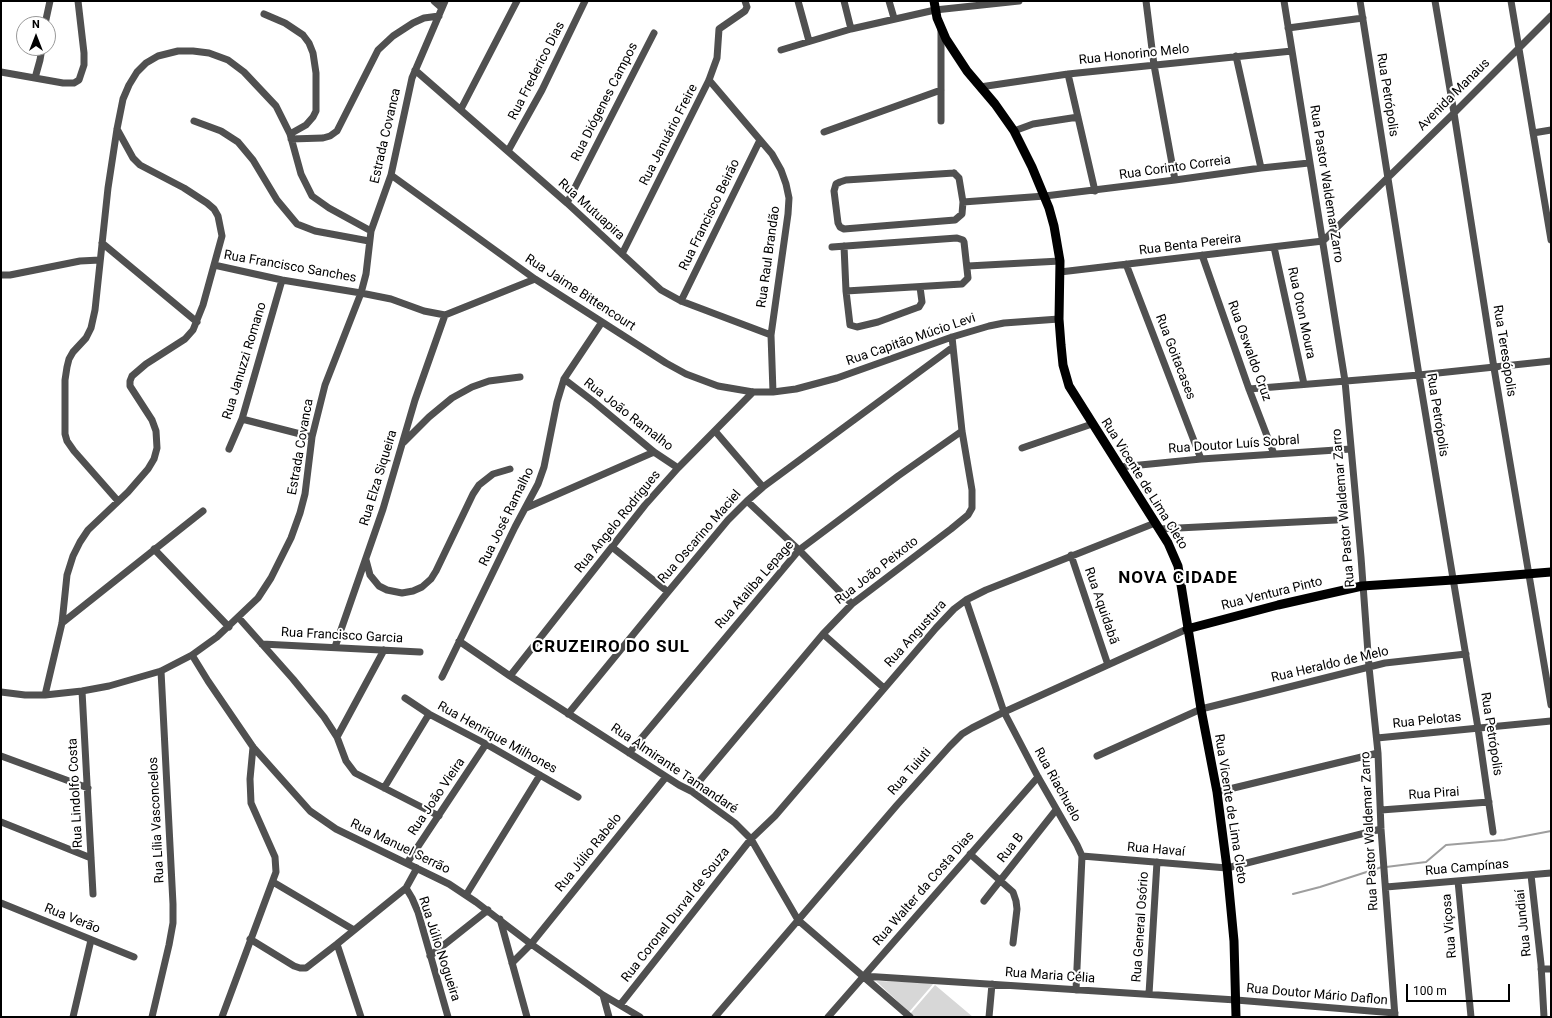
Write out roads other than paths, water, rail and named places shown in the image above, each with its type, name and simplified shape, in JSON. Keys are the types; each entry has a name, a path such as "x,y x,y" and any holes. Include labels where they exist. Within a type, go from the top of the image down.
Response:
{"main road":[{"name":"Rua Vicente de Lima Cleto","path":"934,5 941,27 955,54 1014,130 1045,196 1054,226 1060,261 1059,319 1063,365 1069,386 1168,543 1178,566 1187,629 1217,792 1227,868 1234,941 1236,1017"},
{"name":"Rua Ventura Pinto","path":"1187,629 1278,605 1362,586 1551,572"}],"street":[{"path":"47,16 50,1"},
{"path":"1,72 63,82 74,83 79,80 84,65 84,53 78,1"},
{"path":"433,1 442,8"},
{"name":"Estrada Covanca","path":"1,692 25,695 45,695 82,691 110,686 161,671 192,655 229,627 258,598 271,578 291,538 300,513 305,494 312,437 329,372 362,293 366,274 371,231 391,175 408,91 445,1"},
{"path":"461,109 517,1"},
{"name":"Rua Frederico Dias","path":"508,151 542,90 586,1"},
{"name":"Rua Januário Freire","path":"622,254 710,80 718,58 719,29 724,24 746,10 745,1"},
{"path":"798,1 809,41"},
{"path":"844,1 851,29"},
{"path":"889,1 894,18"},
{"path":"782,50 934,5 1019,1"},
{"path":"1146,1 1154,65 1175,180"},
{"name":"Rua Pastor Waldemar Zarro","path":"1284,1 1345,381 1361,549 1362,586 1369,667 1377,738 1381,829 1395,1015"},
{"name":"Rua Petrópolis","path":"1360,1 1452,580 1478,728 1493,832"},
{"name":"Rua Teresópolis","path":"1435,1 1494,368 1551,705"},
{"path":"1511,1 1551,240"},
{"path":"264,14 285,23 303,35 309,43 313,53 316,73 316,111 313,117 291,137"},
{"path":"291,137 323,138 330,136 337,131 378,50 393,36 414,23 424,18 438,16"},
{"name":"Avenida Manaus","path":"1323,241 1342,224 1551,16"},
{"path":"1288,28 1362,18"},
{"path":"941,27 941,121"},
{"name":"Rua Diógenes Campos","path":"567,203 654,33"},
{"path":"118,501 67,441 65,434 66,367 73,352 86,338 91,328 95,310 117,129 123,99 128,85 136,72 146,63 158,56 178,51 209,53 228,60 244,72 276,106 291,137 301,174 312,196 329,208 371,231"},
{"name":"Rua Honorino Melo","path":"980,87 1068,74 1292,51"},
{"path":"35,78 41,56"},
{"path":"1236,56 1260,168"},
{"name":"Rua Mutuapira","path":"416,70 540,181 567,203 661,290 681,301 771,335"},
{"path":"1068,74 1095,191"},
{"name":"Rua Raul Brandão","path":"710,80 772,154 781,170 789,198 771,335 773,392"},
{"path":"824,132 941,90"},
{"path":"1014,130 1033,124 1078,117"},
{"path":"194,121 221,131 238,142 252,160 277,200 297,224 315,231 369,241"},
{"path":"45,695 62,623 67,575 73,556 88,530 128,492 148,469 154,459 157,448 156,431 152,420 130,386 130,380 132,376 146,364 185,339 193,330 197,322 222,236 220,225 214,209 184,188 140,165 133,158 117,129"},
{"path":"1533,133 1551,130"},
{"name":"Rua Francisco Beirão","path":"681,301 760,140"},
{"name":"Rua Corinto Correia","path":"963,202 1095,191 1260,168 1309,163"},
{"path":"954,173 959,178 963,202 962,214 956,220 844,229 840,227 836,219 834,191 836,184 846,180 954,173"},
{"name":"Rua Jaime Bittencourt","path":"391,175 536,279 666,363 686,374 718,386 753,392 773,392"},
{"path":"832,247 961,238 964,242 968,266 968,278 962,284 846,291"},
{"name":"Rua Benta Pereira","path":"1060,272 1323,241"},
{"path":"102,243 197,322"},
{"path":"844,246 846,291 850,325 857,326 878,322 919,307 922,302 920,287"},
{"name":"Rua Oton Moura","path":"1274,247 1304,384"},
{"name":"Rua Oswaldo Cruz","path":"1202,255 1274,454"},
{"path":"1,275 10,275 80,261 100,260"},
{"path":"968,266 1060,261"},
{"name":"Rua Goitacases","path":"1126,264 1201,459"},
{"name":"Rua Francisco Sanches","path":"214,266 282,280 391,299 424,311 445,315"},
{"path":"445,315 536,279"},
{"name":"Rua Januzzi Romano","path":"229,449 242,419 282,280"},
{"name":"Rua Elza Siqueira","path":"335,647 383,509 415,400 445,315"},
{"name":"Rua Capitão Múcio Levi","path":"773,392 796,389 837,378 952,337 989,326 1004,323 1059,319"},
{"name":"Rua José Ramalho","path":"442,677 538,484 544,467 557,402 564,379 602,322"},
{"name":"Rua João Peixoto","path":"691,791 823,634 852,604 968,515 972,508 973,500 962,431 952,337"},
{"name":"Rua Oscarino Maciel","path":"568,714 728,520 747,501 763,487 953,347"},
{"path":"1249,388 1419,375 1551,361"},
{"path":"402,443 429,417 452,398 472,387 489,381 520,376"},
{"name":"Rua João Ramalho","path":"564,379 654,452 678,468"},
{"name":"Rua Angelo Rodrigues","path":"510,676 645,505 678,468 753,392"},
{"path":"242,419 312,437"},
{"path":"1022,448 1092,424"},
{"path":"715,431 763,487"},
{"name":"Rua Ataliba Lepage","path":"629,753 799,550 898,476 962,431"},
{"name":"Rua Doutor Luís Sobral","path":"1120,466 1351,449"},
{"path":"526,508 654,452"},
{"path":"366,560 370,575 379,586 387,590 402,593 413,591 422,587 431,579 436,571 479,485 493,474 510,469"},
{"path":"747,501 799,550 852,604"},
{"path":"62,623 203,511"},
{"name":"Rua Angustura","path":"751,839 775,816 944,619 966,600 986,590 1071,555 1157,526 1336,520"},
{"path":"612,547 668,592"},
{"path":"154,549 229,627"},
{"name":"Rua Aquidabã","path":"1071,555 1108,665"},
{"name":"Rua Riachuelo","path":"966,600 1004,712 1056,810 1078,845 1082,856 1076,990"},
{"path":"238,617 293,679 324,717 337,736 342,754 355,773 439,816"},
{"name":"Rua Tuiuti","path":"715,1017 950,746 972,728 1004,712 1187,629"},
{"path":"823,634 884,688"},
{"name":"Rua Almirante Tamandaré","path":"460,641 568,714 666,777 691,791 726,817 751,839 798,920 910,1017"},
{"name":"Rua Francisco Garcia","path":"262,644 420,652"},
{"path":"337,736 384,650"},
{"name":"Rua Heraldo de Melo","path":"1097,756 1201,709 1369,667 1466,654"},
{"name":"Rua Manuel Serrão","path":"192,655 253,748 301,802 319,818 336,828 441,879 488,910 530,944 603,995 640,1017"},
{"name":"Rua Lília Vasconcelos","path":"152,1017 173,923 161,671"},
{"name":"Rua Lindolfo Costa","path":"82,691 93,894"},
{"name":"Rua Henrique Milhones","path":"405,698 429,714 486,744 578,797"},
{"path":"384,788 429,714"},
{"name":"Rua Pelotas","path":"1377,738 1551,721"},
{"name":"Rua João Vieira","path":"407,863 486,744"},
{"path":"222,1017 276,872 275,857 254,812 250,795 253,748"},
{"path":"1217,792 1378,753"},
{"path":"1,756 88,788"},
{"path":"466,895 540,775"},
{"name":"Rua Júlio Rabelo","path":"512,963 530,944 666,777"},
{"name":"Rua Walter da Costa Dias","path":"828,1017 1038,777"},
{"name":"Rua Pirai","path":"1381,810 1489,802"},
{"name":"Rua B","path":"984,901 1056,810"},
{"path":"1,822 91,858"},
{"name":"Rua Havaí","path":"1082,856 1227,868 1381,829"},
{"name":"Rua Coronel Durval de Souza","path":"620,1005 751,839"},
{"path":"970,854 1013,892 1017,909 1013,943"},
{"name":"Rua General Osório","path":"1149,994 1157,862"},
{"path":"250,939 294,966 306,968 338,944 406,888 417,868"},
{"name":"Rua Campínas","path":"1386,887 1551,873"},
{"name":"Rua Jundiaí","path":"1531,875 1541,969 1544,1017"},
{"name":"Rua Viçosa","path":"1458,881 1471,1017"},
{"path":"273,882 354,930"},
{"name":"Rua Júlio Nogueira","path":"406,888 418,912 448,1017"},
{"name":"Rua Verão","path":"1,903 134,957"},
{"path":"430,956 488,910"},
{"path":"500,919 528,1017"},
{"path":"73,1017 91,940"},
{"path":"338,944 362,1017"},
{"path":"1541,969 1551,969"},
{"name":"Rua Maria Célia","path":"863,976 1236,1000"},
{"path":"989,1017 992,984"},
{"path":"603,995 609,1017"},
{"name":"Rua Doutor Mário Daflon","path":"1236,1000 1395,1015"}],"waterway":[{"path":"1386,867 1426,862 1446,845 1504,840 1551,831"},
{"path":"1293,894 1382,867"}],"district":[{"name":"NOVA CIDADE","path":"1178,579"},
{"name":"CRUZEIRO DO SUL","path":"611,648"}]}
